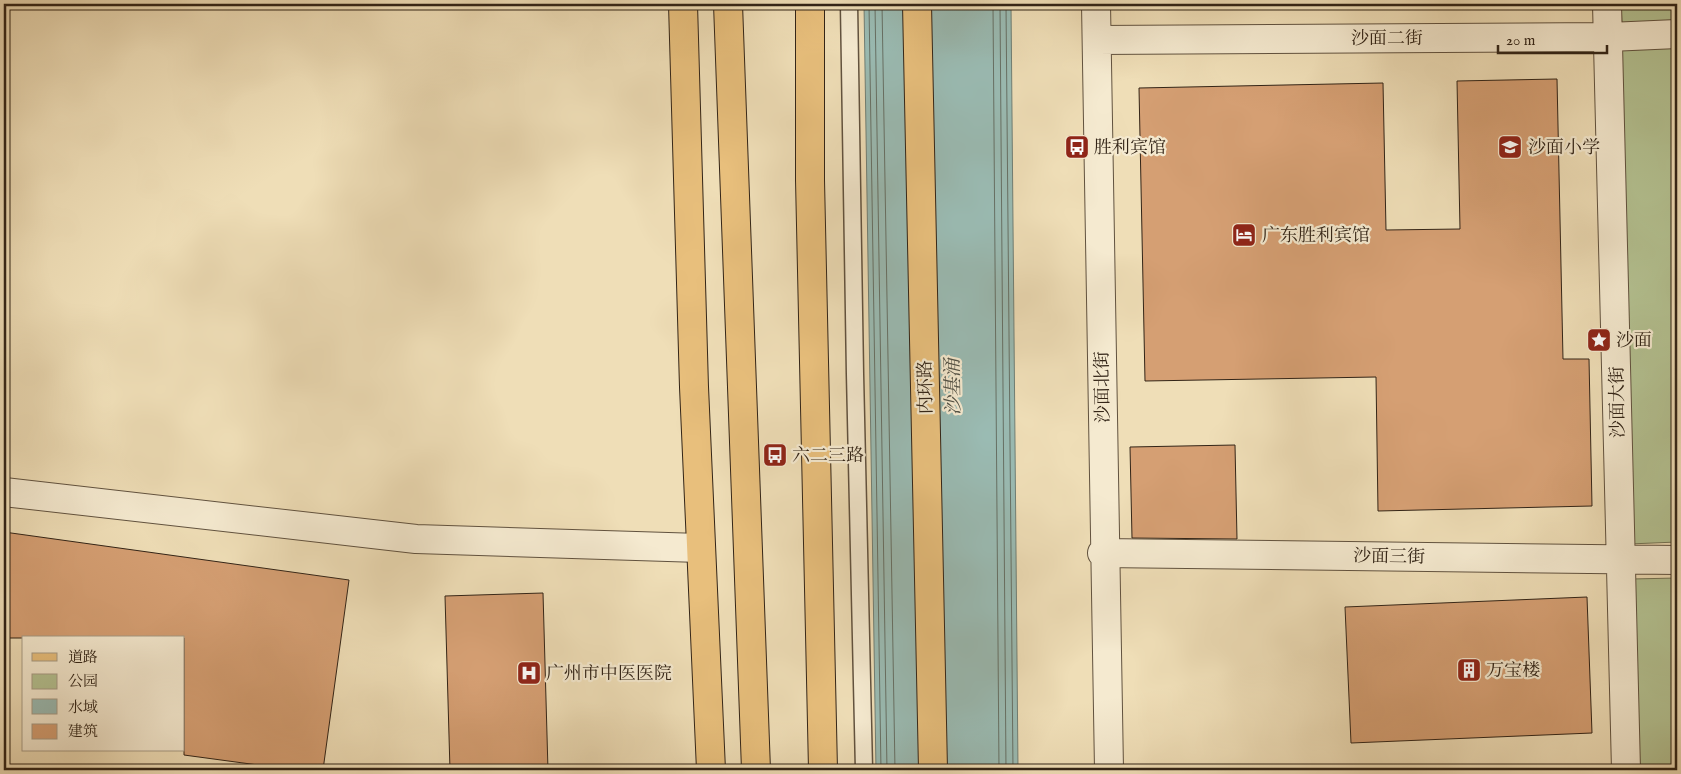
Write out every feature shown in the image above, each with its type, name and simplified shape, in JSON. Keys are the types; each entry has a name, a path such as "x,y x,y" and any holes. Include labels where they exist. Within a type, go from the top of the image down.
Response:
{"main road":[{"path":"684,4 694,387 711,770"},
{"path":"728,4 756,770"},
{"path":"798,4 810,180"},
{"path":"810,4 810,180 823,770"},
{"name":"内环路","path":"917,4 933,770"}],"street":[{"name":"沙面北街","path":"1096,4 1103,553 1109,770"},
{"name":"沙面大街","path":"1608,4 1626,770"},
{"name":"沙面二街","path":"1096,40 1609,37 1677,34"},
{"path":"4,492 416,539 700,548"},
{"name":"沙面三街","path":"1103,553 1677,560"}],"lane":[{"path":"849,4 864,770"}],"green space":[{"path":"1621,4 1677,4 1677,22 1622,24"},
{"path":"1677,46 1677,542 1629,544 1620,50"},
{"path":"1677,578 1677,770 1636,770 1631,579"}],"water":[{"name":"沙基涌","path":"864,4 1011,4 1018,770 876,770"}],"building":[{"path":"1557,79 1563,359 1589,359 1592,506 1378,511 1376,377 1145,381 1139,88 1383,83 1386,230 1460,229 1457,81"},
{"path":"1235,445 1237,539 1132,538 1130,447"},
{"path":"4,532 349,580 323,770 295,770 184,755 185,636 22,636 22,638 4,638"},
{"path":"543,593 548,770 450,770 445,596"},
{"name":"万宝楼","path":"1587,597 1592,733 1351,743 1345,607"}],"place":[{"name":"胜利宾馆","path":"1077,147"},
{"name":"沙面小学","path":"1510,147"},
{"name":"广东胜利宾馆","path":"1244,235"},
{"name":"沙面","path":"1599,340"},
{"name":"六二三路","path":"775,455"},
{"name":"万宝楼","path":"1469,670"},
{"name":"广州市中医医院","path":"529,673"}]}
